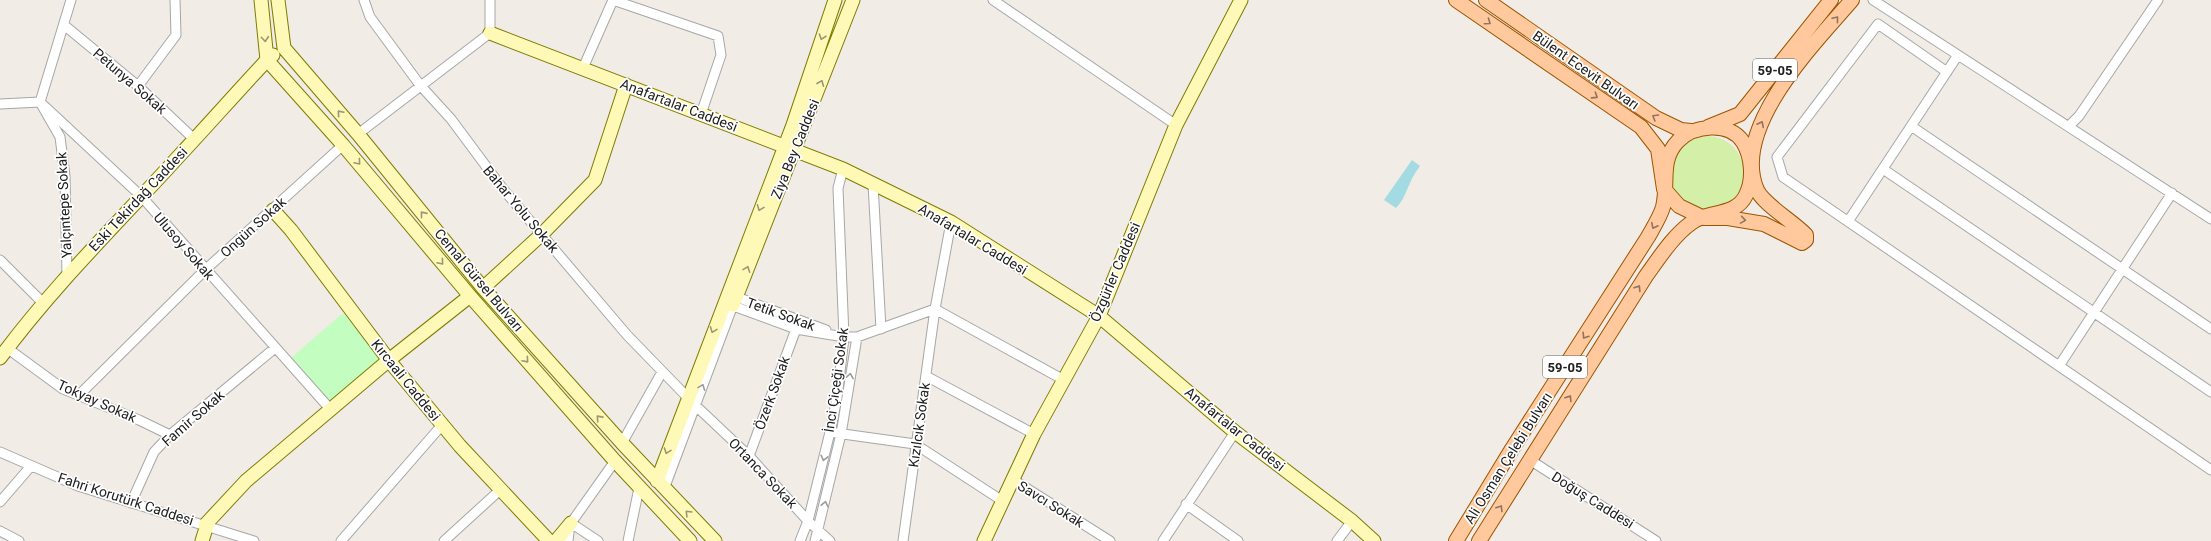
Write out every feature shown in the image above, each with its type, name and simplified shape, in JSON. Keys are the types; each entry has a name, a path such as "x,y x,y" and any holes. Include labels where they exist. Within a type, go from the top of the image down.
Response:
{"main road":[{"path":"1456,0 1641,127 1658,149 1664,189 1679,206 1704,218 1728,218 1764,224 1797,241 1805,242 1807,238 1804,233 1757,190 1751,162 1742,142 1723,130 1708,127"},
{"name":"Bülent Ecevit Bulvarı","path":"1486,0 1656,118 1681,130 1691,131"},
{"name":"59-05","path":"1664,189 1668,154 1678,142 1691,131 1708,127 1740,114 1831,0"},
{"path":"1704,218 1728,211 1746,195 1750,181 1751,162 1758,130 1779,92 1794,69 1852,0"},
{"name":"Ali Osman Çelebi Bulvarı","path":"1456,541 1512,450 1645,243 1663,207 1664,189"},
{"name":"Ali Osman Çelebi Bulvarı","path":"1479,541 1646,276 1692,222 1704,218"}],"street":[{"path":"0,104 40,102 71,0"},
{"path":"138,86 176,35 175,0"},
{"path":"261,0 267,60"},
{"path":"278,0 284,48"},
{"name":"Bahar Yolu Sokak","path":"364,0 370,17 420,85 451,120 503,189 627,335 691,401"},
{"path":"358,134 490,32 490,0"},
{"path":"583,68 613,0 718,36 721,55 701,114"},
{"name":"Ziya Bey Caddesi","path":"789,148 835,0"},
{"name":"Ziya Bey Caddesi","path":"661,485 691,401 789,148 853,0"},
{"path":"993,0 1176,125"},
{"name":"Özgürler Caddesi","path":"984,541 1012,479 1062,379 1099,316 1176,125 1241,0"},
{"path":"1874,0 2211,219"},
{"path":"2069,126 2079,116 2158,0"},
{"name":"Petunya Sokak","path":"64,24 138,86 194,139"},
{"path":"1947,72 1878,24 1777,157 1783,177 1849,220 2211,470"},
{"name":"Anafartalar Caddesi","path":"490,32 843,168 951,222 1099,316 1235,432 1352,521 1374,541"},
{"name":"Eski Tekirdağ Caddesi","path":"4,353 43,303 67,276 267,60 284,48"},
{"name":"Cemal Gürsel Bulvarı","path":"284,48 358,134 483,288 622,443 715,541"},
{"path":"1849,220 1958,55"},
{"name":"Cemal Gürsel Bulvarı","path":"267,60 343,145 470,296 615,461 690,541"},
{"path":"483,288 542,234 595,180 626,85"},
{"name":"Ulusoy Sokak","path":"40,102 141,196 205,270 331,410"},
{"name":"Yalçıntepe Sokak","path":"40,102 60,137 65,176 67,276"},
{"path":"1911,126 2211,329"},
{"name":"Ongün Sokak","path":"78,395 205,270 343,145"},
{"name":"İnci Çiçeği Sokak","path":"800,541 808,521 837,398 844,337 838,188 843,168"},
{"path":"1883,169 2211,392"},
{"path":"873,184 881,329"},
{"path":"2059,366 2172,193"},
{"name":"Kırcaali Caddesi","path":"273,210 291,230 389,360 442,425 500,490 549,541"},
{"name":"Kızılcık Sokak","path":"903,541 910,499 915,444 935,309 951,222"},
{"path":"0,260 43,303"},
{"path":"202,541 206,525 246,480 389,360 470,296"},
{"name":"Tetik Sokak","path":"730,300 796,329 844,337"},
{"name":"Tetik Sokak","path":"730,300 844,337"},
{"path":"844,337 857,337 935,309 1062,379"},
{"name":"Özerk Sokak","path":"749,456 796,329"},
{"name":"İnci Çiçeği Sokak","path":"815,541 819,531 841,434 857,337"},
{"name":"Famir Sokak","path":"131,503 154,452 170,435 275,348"},
{"name":"Tokyay Sokak","path":"4,353 63,389 170,435"},
{"path":"622,443 662,372"},
{"path":"926,376 1034,434"},
{"name":"Ortanca Sokak","path":"691,401 749,456 808,521 830,541"},
{"path":"341,541 442,425"},
{"path":"830,432 915,444 1002,500"},
{"path":"1163,541 1186,504 1235,432"},
{"name":"Fahri Korutürk Caddesi","path":"0,452 78,486 254,541"},
{"name":"Doğuş Caddesi","path":"1530,460 1643,538 1656,541"},
{"path":"556,541 615,461"},
{"path":"0,502 31,466"},
{"name":"Savcı Sokak","path":"1012,479 1110,541"},
{"path":"628,541 639,488"},
{"path":"444,541 500,490"},
{"path":"1186,504 1238,541"},
{"path":"1337,541 1352,521"},
{"path":"568,541 570,524"},
{"path":"570,524 598,541"},
{"path":"0,531 19,541"}],"green space":[{"path":"1707,136 1728,142 1738,152 1744,173 1738,194 1728,204 1707,210 1686,204 1676,194 1670,173 1676,152 1686,142"},
{"path":"343,313 381,359 329,403 291,358"}],"water":[{"path":"1412,160 1420,166 1403,199 1396,208 1384,200"}]}
